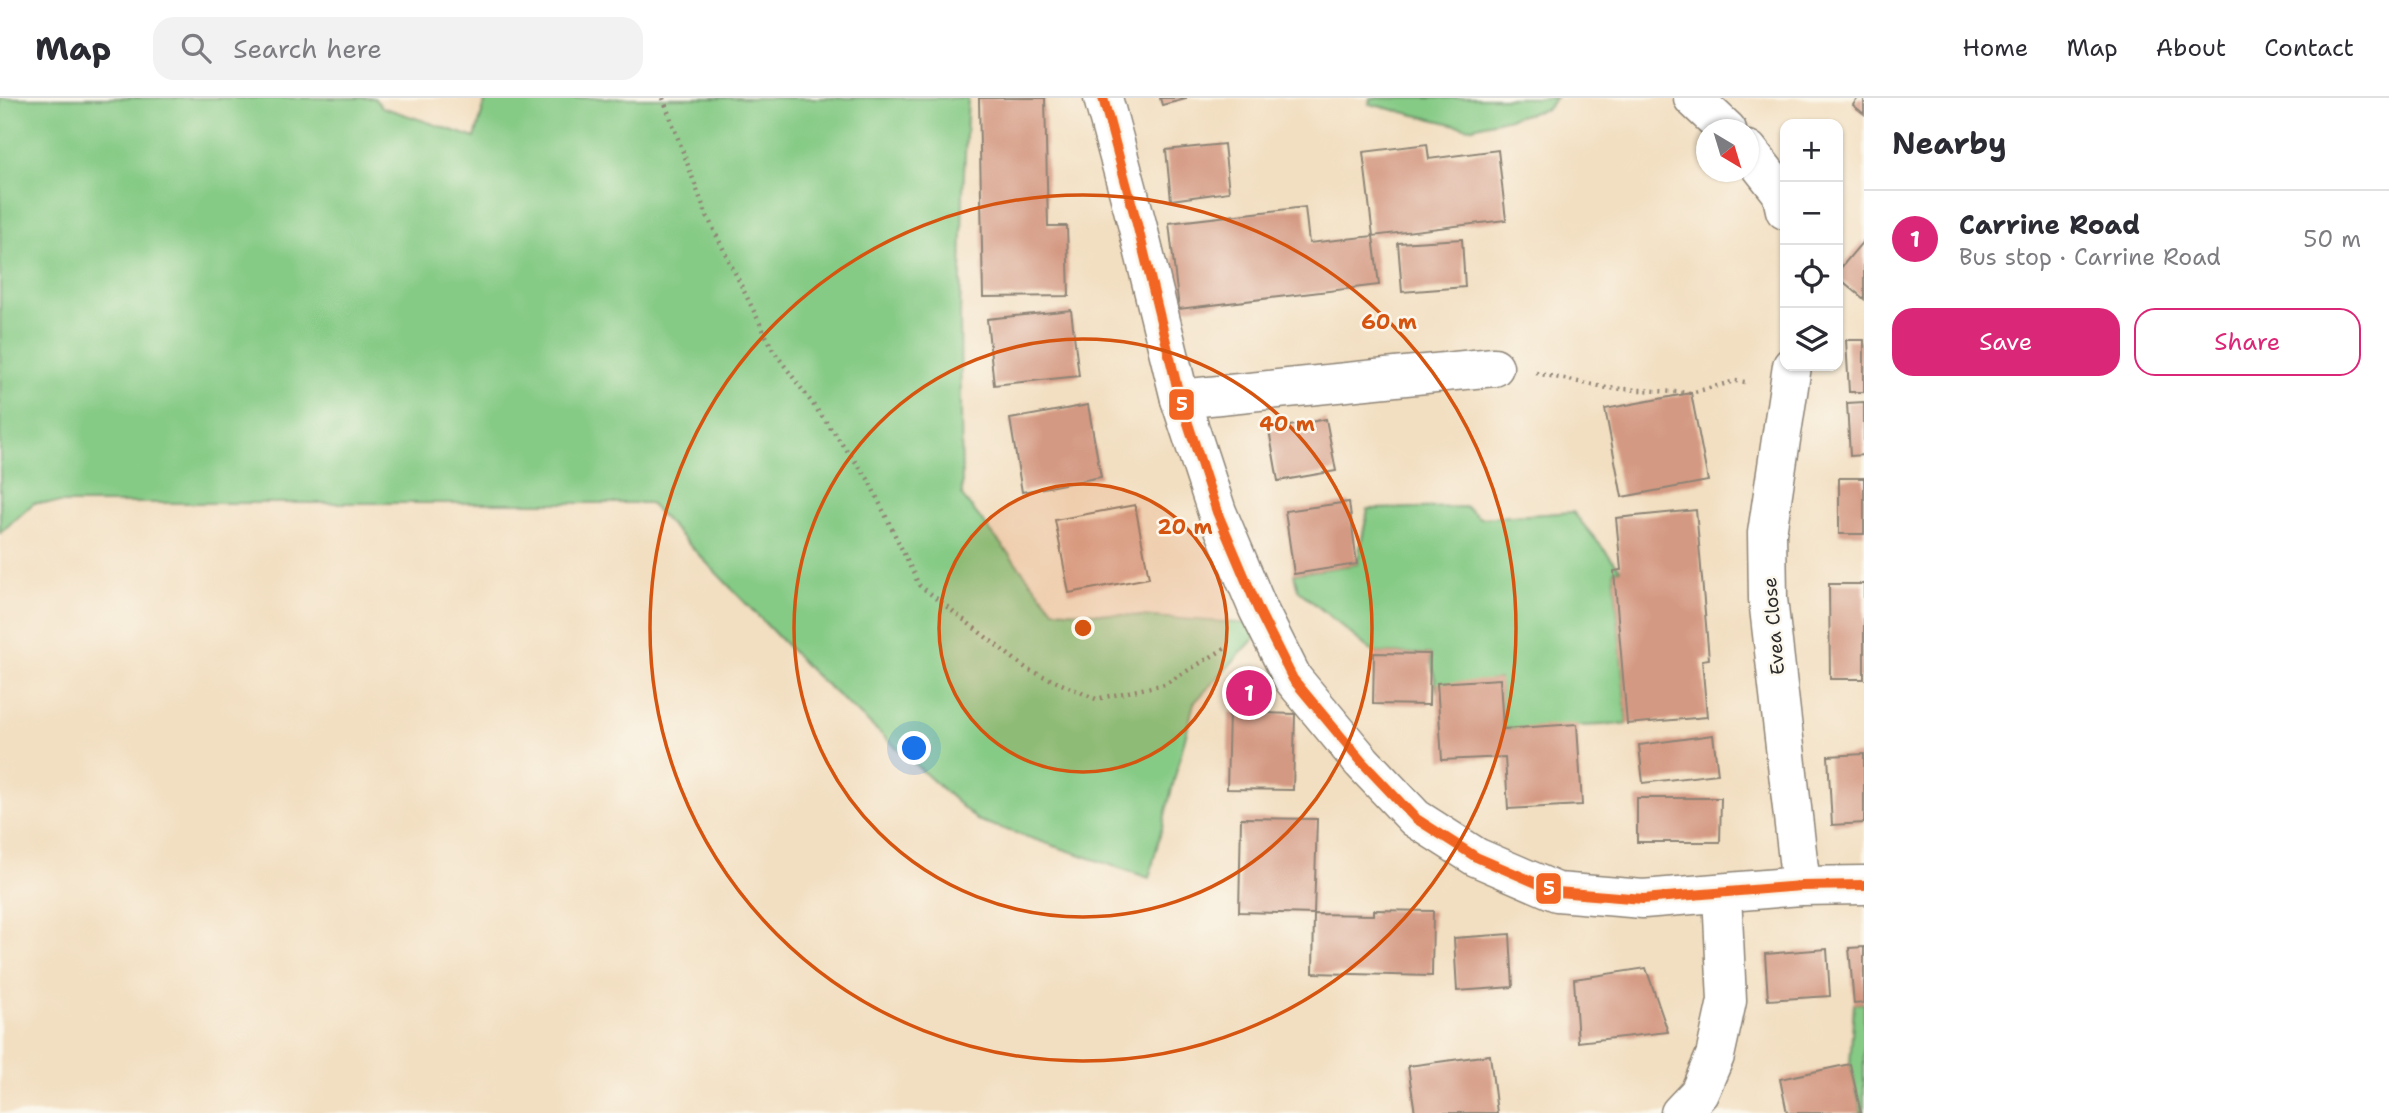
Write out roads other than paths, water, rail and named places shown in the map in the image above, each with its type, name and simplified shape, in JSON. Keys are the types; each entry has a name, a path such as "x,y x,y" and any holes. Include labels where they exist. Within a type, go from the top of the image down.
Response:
{"street":[{"path":"1103,98 1180,399 1217,512 1266,625 1293,679 1362,762 1415,818 1476,856 1556,892 1643,900 1801,886 1864,885"},
{"path":"1693,98 1715,119"},
{"path":"1759,164 1780,191"},
{"path":"1180,399 1494,367"},
{"name":"Evea Close","path":"1791,374 1767,533 1768,599 1801,886"},
{"path":"1680,1113 1699,1093 1715,1056 1727,1001 1722,894"}],"place":[{"name":"Carrine Road","path":"1249,693"}]}
